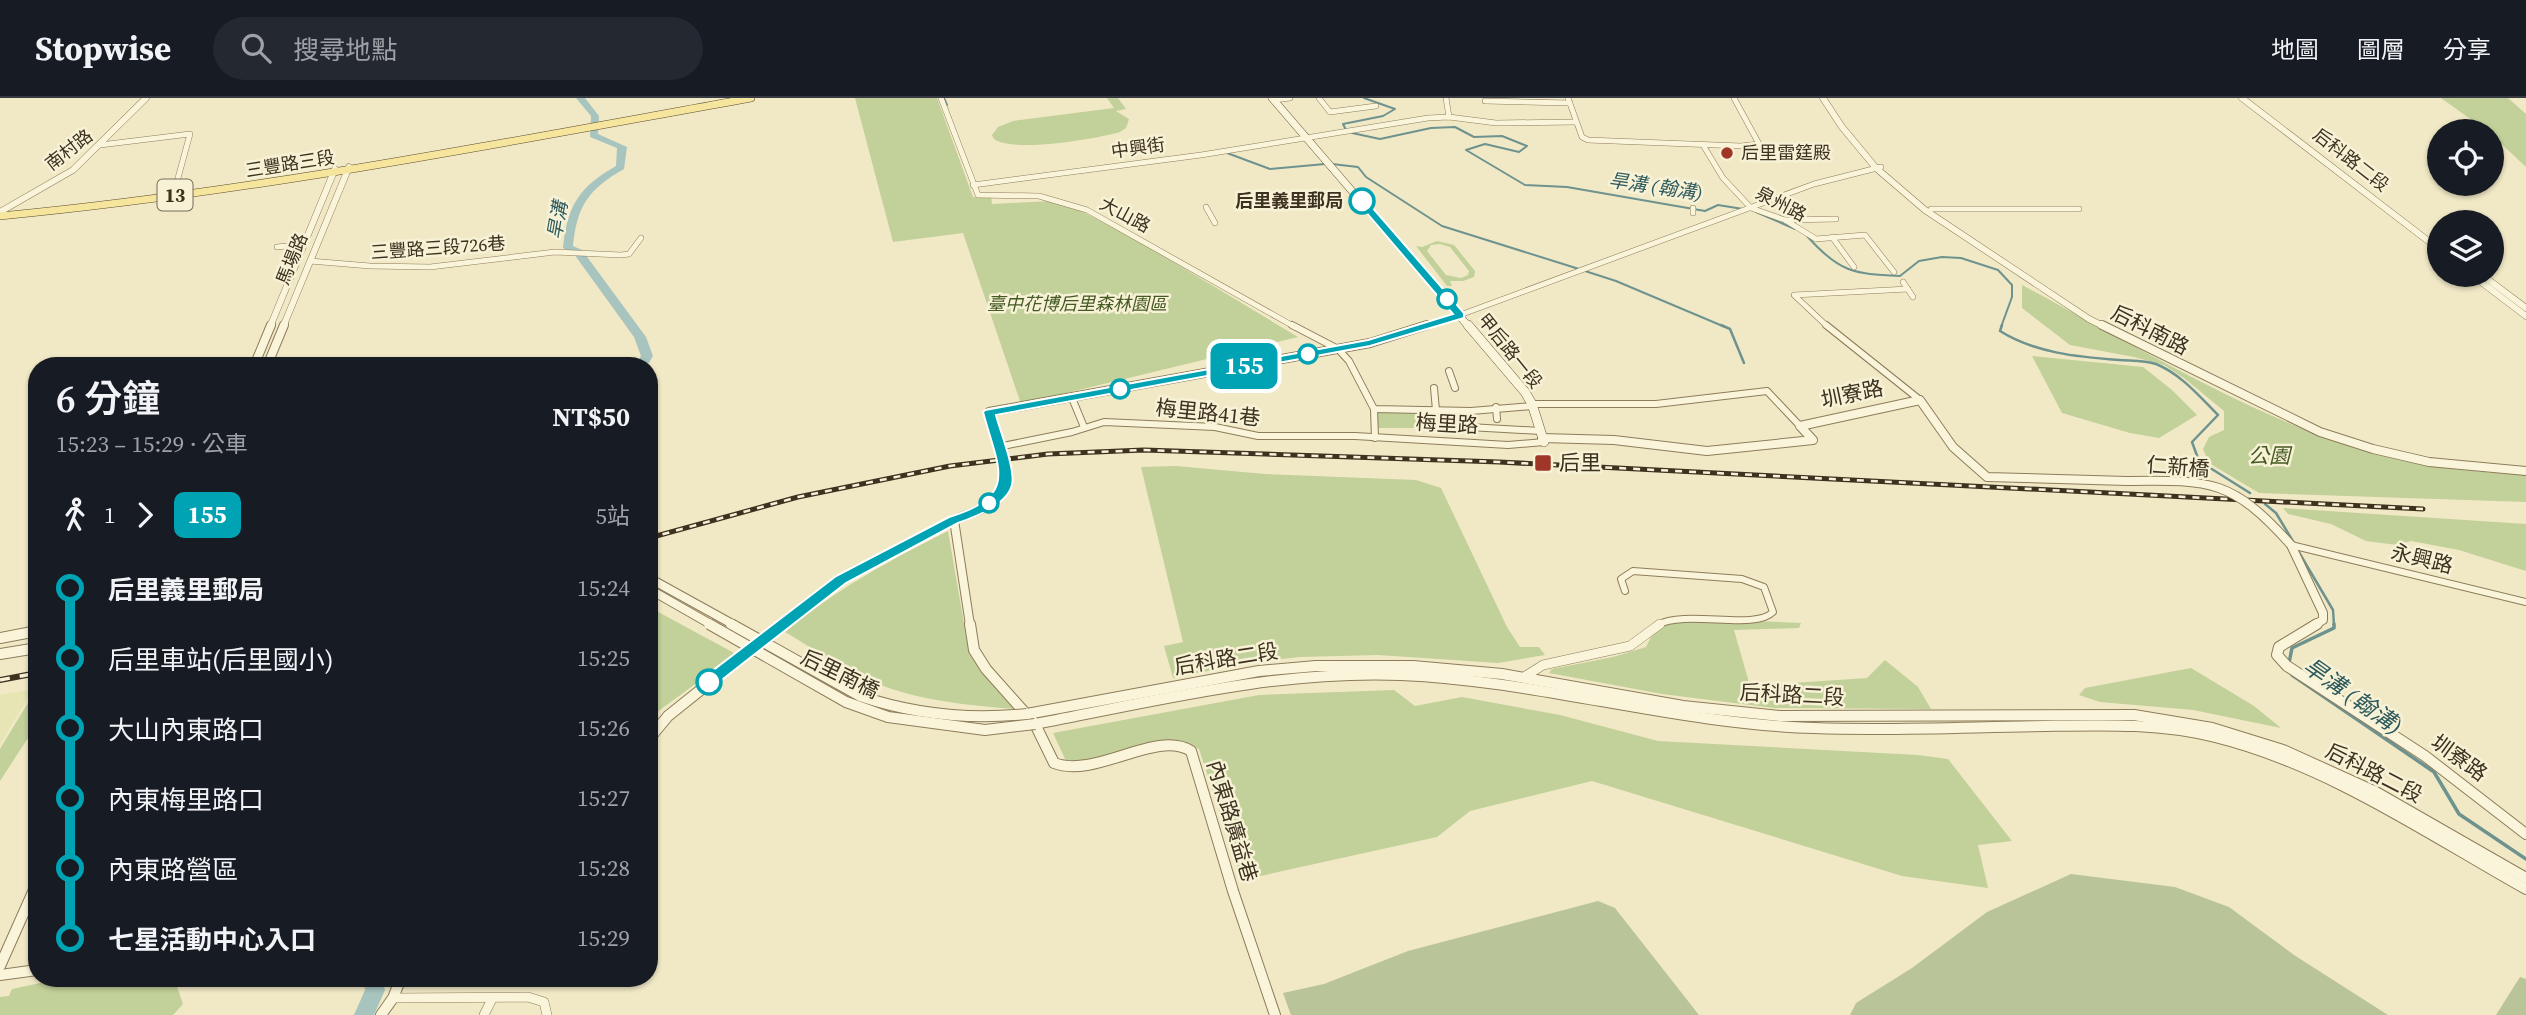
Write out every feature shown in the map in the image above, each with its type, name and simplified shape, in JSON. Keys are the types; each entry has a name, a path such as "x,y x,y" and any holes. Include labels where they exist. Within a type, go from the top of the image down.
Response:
{"main road":[{"name":"13","path":"619,120 733,98"},
{"name":"13","path":"619,120 751,98"},
{"name":"甲后路一段","path":"1273,99 1460,315 1533,405 1542,437"},
{"name":"三豐路三段","path":"0,214 172,198 619,120"}],"street":[{"name":"南村路","path":"0,214 73,170 146,98"},
{"path":"940,98 973,185"},
{"path":"1273,99 1290,98"},
{"path":"1319,98 1331,112 1376,106"},
{"path":"1446,98 1449,117"},
{"path":"1485,101 1569,101 1582,138 1588,140 1703,145 1759,144 1734,98"},
{"name":"后科南路","path":"1826,98 1845,127 1879,167 1928,209 2089,320 2292,420 2354,443 2419,460 2462,467 2526,469"},
{"name":"后科路二段","path":"2242,98 2427,232"},
{"name":"后科路二段","path":"2250,98 2427,240"},
{"name":"中興街","path":"973,185 1307,141 1449,117 1496,123 1576,122"},
{"path":"100,145 190,134 172,198"},
{"name":"泉州路","path":"1703,145 1746,208 1784,220 1816,239 1865,235 1894,272"},
{"path":"658,728 668,716 762,639 841,580 986,506 1005,486 1005,474 989,412 1370,343 1460,315 1814,184 1879,167"},
{"name":"馬場路","path":"271,357 348,169"},
{"name":"馬場路","path":"258,357 335,171"},
{"name":"大山路","path":"973,185 978,195 1039,196 1087,210 1264,311 1338,349"},
{"path":"1206,207 1214,223"},
{"path":"1928,209 2079,209"},
{"path":"1784,220 1836,219"},
{"path":"2420,235 2427,234"},
{"path":"1832,237 1854,267"},
{"name":"三豐路三段726巷","path":"310,261 364,267 408,267 469,264 554,252 589,251 618,256 629,254 641,238"},
{"path":"277,247 305,244"},
{"path":"1903,282 1913,296"},
{"path":"2488,287 2526,316"},
{"path":"2499,287 2526,308"},
{"path":"1908,289 1794,295 1817,318 1920,400"},
{"path":"1338,349 1349,361 1374,410 1375,438"},
{"path":"1449,371 1455,388"},
{"path":"1426,425 1435,410 1434,387"},
{"name":"梅里路","path":"1374,410 1471,411 1533,405 1656,404 1767,391 1800,426"},
{"path":"1072,398 1084,427"},
{"name":"圳寮路","path":"1800,426 1920,400"},
{"name":"仁新橋","path":"1920,400 1953,447 1987,477 2203,482 2221,488 2261,515 2291,545"},
{"path":"1496,407 1497,419"},
{"name":"梅里路41巷","path":"998,447 1104,422 1215,427 1258,436 1375,438"},
{"path":"1451,426 1542,437"},
{"name":"圳寮路","path":"1542,437 1614,440 1707,451 1813,440 1800,426"},
{"name":"梅里路","path":"1375,438 1508,446 1542,437"},
{"name":"內東路廣益巷","path":"954,520 974,650 986,669 1035,724 1050,757 1062,766 1085,766 1163,746 1183,746 1191,751 1233,891 1275,1015"},
{"name":"圳寮路","path":"2291,545 2323,613 2323,620 2279,647 2277,655 2287,666 2461,782 2526,834"},
{"name":"永興路","path":"2291,545 2526,602"},
{"path":"1524,677 1543,665 1630,646 1668,620 1757,620 1773,612 1763,587 1742,579 1633,571 1621,579 1625,590"},
{"name":"后里南橋","path":"658,583 860,696 876,702 905,712 950,718 1027,714"},
{"name":"后里南橋","path":"658,594 846,702 888,717 985,730 1035,724"},
{"path":"0,638 28,633"},
{"path":"0,654 28,649"},
{"name":"后科路二段","path":"1027,714 1259,671 1316,666 1413,666 1524,677 1683,706 1780,716 2134,715 2211,728 2283,750 2376,792 2526,878"},
{"name":"后科路二段","path":"1035,724 1263,682 1320,675 1397,674 1502,683 1689,718 1784,727 2087,725 2171,728 2217,737 2283,757 2371,801 2526,889"},
{"path":"0,966 28,903"},
{"path":"0,975 28,971"},
{"path":"381,1015 397,987"},
{"path":"393,998 528,997 544,1002 547,1015"},
{"path":"484,1015 492,999"}],"shaded area":[{"path":"28,690 28,697 0,744 0,695"}],"green space":[{"name":"臺中花博后里森林園區","path":"855,98 937,98 973,197 991,196 992,204 1052,201 1085,213 1130,236 1298,337 1021,404 963,233 893,242"},
{"path":"1107,98 1118,98 1126,109 1116,111 1129,119 1126,128 1120,132 1036,145 1004,143 994,139 992,135 998,127 1013,121 1114,108"},
{"path":"2441,98 2508,98 2526,114 2526,167 2504,146 2504,119 2470,119"},
{"path":"1437,241 1454,245 1475,271 1474,277 1463,281 1450,281 1452,286 1447,286 1416,246 1422,247","holes":["1431,245 1450,247 1469,271 1468,275 1461,278 1446,275 1427,251"]},
{"name":"公園","path":"2022,285 2241,402 2333,440 2378,455 2415,463 2526,475 2526,502 2259,493 2209,463 2203,449 2209,437 2224,430 2224,411 2164,365 2070,345 2022,308"},
{"path":"2032,356 2143,367 2197,415 2159,438 2130,433 2062,413"},
{"path":"1377,411 1428,412 1423,428 1377,428"},
{"path":"1176,466 1265,474 1416,480 1441,488 1507,627 1520,647 1539,647 1545,655 1498,663 1378,655 1300,657 1253,662 1173,678 1164,646 1183,642 1141,467"},
{"name":"公園","path":"2283,508 2526,524 2526,571 2459,550 2411,541 2397,545 2366,541 2331,524 2288,514"},
{"path":"948,531 969,653 1015,709 976,706 900,692 844,668 785,632 864,577"},
{"path":"658,612 736,654 658,711"},
{"path":"1706,619 1801,623 1799,628 1734,630 1750,686 1867,678 1885,660 1918,687 1931,709 1774,708 1662,694 1549,673 1552,669 1613,657 1646,647 1656,627 1676,621"},
{"path":"2191,668 2254,706 2281,728 2193,710 2100,702 2079,695 2085,688"},
{"path":"1394,690 1415,706 1462,697 1560,715 1658,741 1918,755 1948,759 2012,841 1978,845 1988,888 1902,876 1592,781 1470,811 1437,837 1242,880 1199,749 1185,743 1081,763 1066,761 1053,733 1259,695"},
{"path":"28,703 28,738 0,781 0,749"},
{"path":"2071,874 2175,887 2229,907 2294,955 2388,1015 1850,1015 1856,1003 1912,968 1987,912"},
{"path":"1598,901 1615,908 1699,1015 1291,1015 1283,993 1324,984 1408,951"},
{"path":"2520,977 2526,979 2526,1015 2496,1015"},
{"path":"28,986 177,987 183,1004 173,1015 0,1015 0,997 9,996 12,989"}],"waterway":[{"name":"旱溝","path":"580,98 595,116 593,135 622,147 621,167 597,182 581,198 572,220 568,248 578,252 640,337 646,357"},
{"path":"944,98 947,105"},
{"name":"旱溝 (翰溝)","path":"1346,130 1343,124 1383,116 1395,109 1364,98"},
{"name":"旱溝 (翰溝)","path":"1352,133 1380,139 1431,128 1455,127 1474,137 1502,136 1527,146 1519,152 1485,144 1466,150 1525,185 1567,187 1705,211 1718,205 1743,209"},
{"path":"1227,153 1270,169 1325,164"},
{"path":"1332,164 1358,167 1366,177 1442,226 1579,269"},
{"name":"旱溝 (翰溝)","path":"1756,212 1795,229"},
{"name":"旱溝 (翰溝)","path":"1807,236 1828,257 1858,272 1900,276 1919,261 1942,257 1961,258 1998,270 2012,285 2012,297 2001,327"},
{"path":"1585,271 1616,281 1725,327"},
{"path":"1721,325 1730,329 1744,363"},
{"name":"旱溝 (翰溝)","path":"2002,325 2000,331 2042,349 2088,357 2147,362 2174,374 2190,386 2218,415 2192,442 2199,461 2250,493"},
{"name":"旱溝 (翰溝)","path":"2265,504 2276,513 2294,543"},
{"name":"旱溝 (翰溝)","path":"2297,549 2333,610 2334,625"},
{"name":"旱溝 (翰溝)","path":"2289,663 2292,648 2334,628 2334,625"},
{"name":"旱溝 (翰溝)","path":"2292,675 2434,772 2459,814 2526,859"},
{"name":"旱溝","path":"364,1015 374,987"}],"railway":[{"path":"658,536 798,497 950,466 1048,454 1144,450 1499,462 2423,509"},
{"path":"0,680 28,675"}],"bus line":[{"name":"155","path":"709,682 841,580 954,520 973,514 998,496 1005,486 1005,474 989,412 1370,343 1460,315 1362,201"}],"place":[{"name":"后里雷筳殿","path":"1727,153"},
{"name":"后里義里郵局","path":"1362,201"},
{"name":"后里","path":"1543,463"}]}
